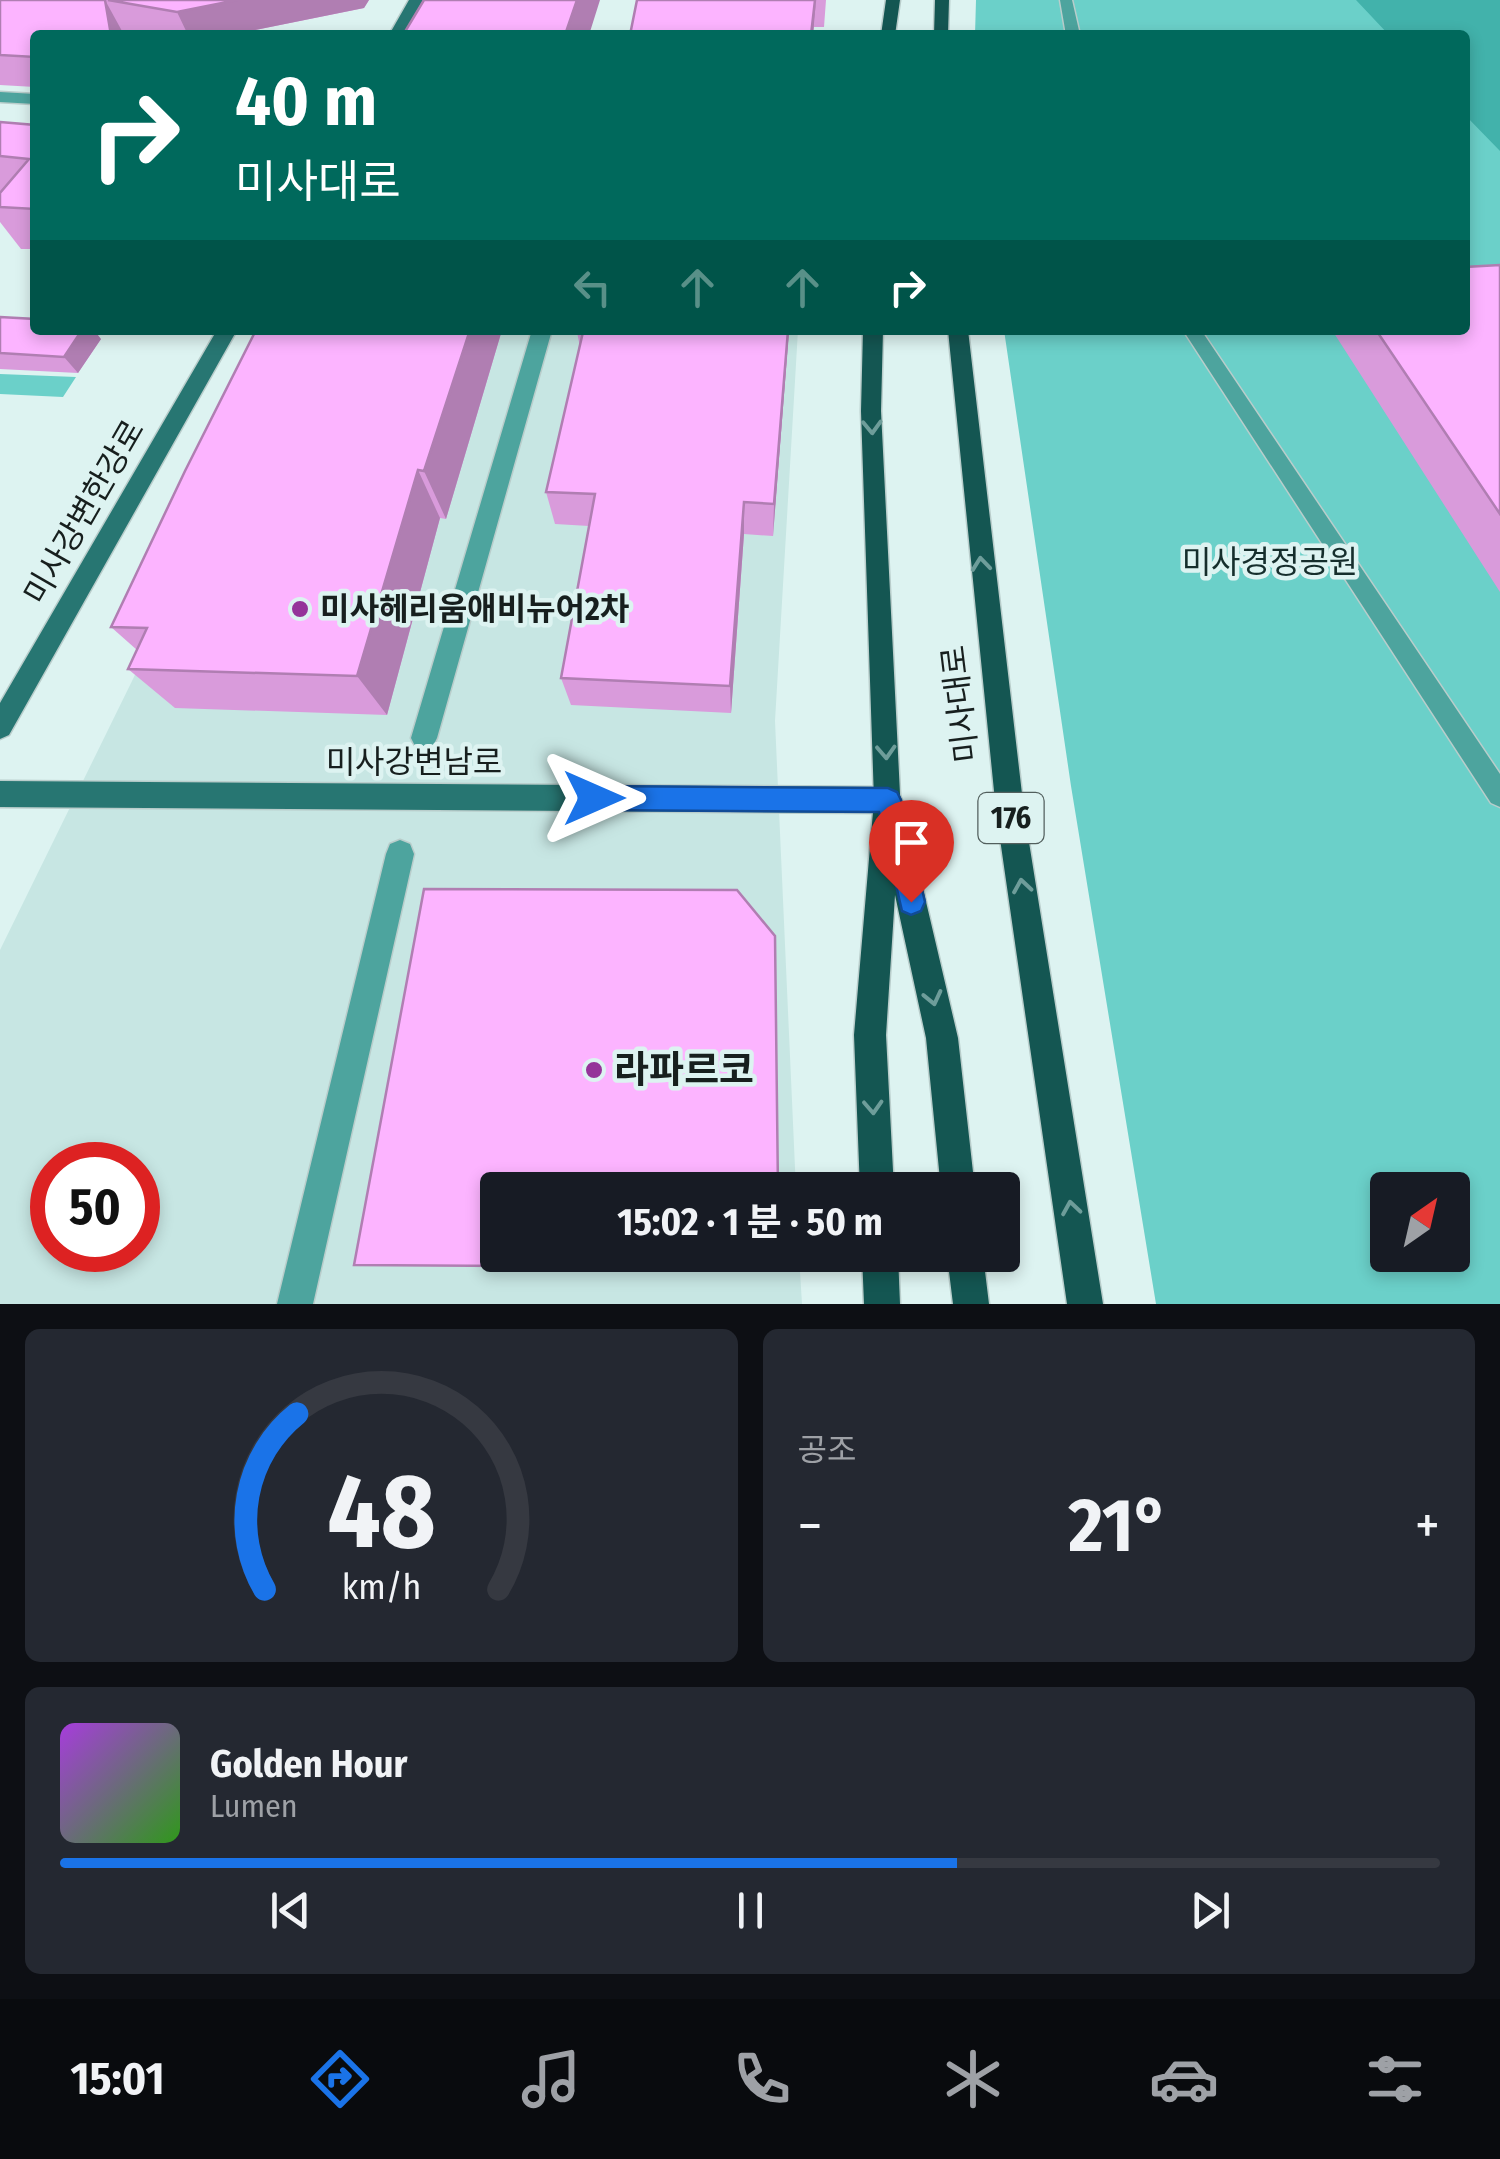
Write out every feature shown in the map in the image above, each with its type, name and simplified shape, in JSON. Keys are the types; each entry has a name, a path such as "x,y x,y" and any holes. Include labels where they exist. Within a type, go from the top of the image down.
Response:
{"main road":[{"path":"399,30 416,0"},
{"path":"889,30 893,0"},
{"path":"941,30 942,0"},
{"name":"미사강변한강로","path":"0,727 225,335"},
{"path":"873,335 871,411 888,800 870,1035 876,1172"},
{"name":"미사대로","path":"959,335 1010,812 1086,1304"},
{"name":"미사강변남로","path":"0,794 888,800"},
{"path":"888,800 942,1038 956,1172"},
{"path":"881,1272 882,1304"},
{"path":"967,1272 970,1304"}],"street":[{"path":"0,97 30,99"},
{"path":"424,738 541,335"},
{"path":"295,1304 400,854"}],"lane":[{"path":"1066,0 1073,30"},
{"path":"1195,335 1500,795"}],"shaded area":[{"path":"1356,0 1500,0 1500,151 1470,120 1470,30 1384,30"},
{"path":"291,335 798,335 775,721 795,1172 480,1172 480,1272 800,1272 802,1304 0,1304 0,950 133,679"}],"green space":[{"name":"미사경정공원","path":"976,0 1500,0 1500,1304 1156,1304 1071,786 1005,335 1470,335 1470,30 975,30"},
{"path":"0,374 76,377 63,397 0,394"}],"building":[{"path":"0,0 105,0 110,30 30,30 30,57 0,55"},
{"path":"108,0 237,0 177,12"},
{"path":"424,0 577,0 567,30 406,30"},
{"path":"637,0 815,0 812,30 631,30"},
{"path":"0,122 30,125 30,209 0,207 0,193 29,159 0,156"},
{"path":"1500,265 1500,514 1379,335 1470,335 1470,267"},
{"path":"0,317 30,319 30,335 79,335 64,357 0,353"},
{"path":"253,335 468,335 424,471 418,470 357,676 128,669 147,628 111,627"},
{"path":"582,335 788,335 774,504 744,502 730,686 561,678 595,494 546,492"},
{"name":"라파르코","path":"424,889 737,890 775,936 778,1172 480,1172 480,1266 354,1265"}],"place":[{"name":"미사헤리움애비뉴어2차","path":"300,609"},
{"name":"라파르코","path":"594,1070"}],"route":[{"path":"594,798 888,800 911,902"}]}
